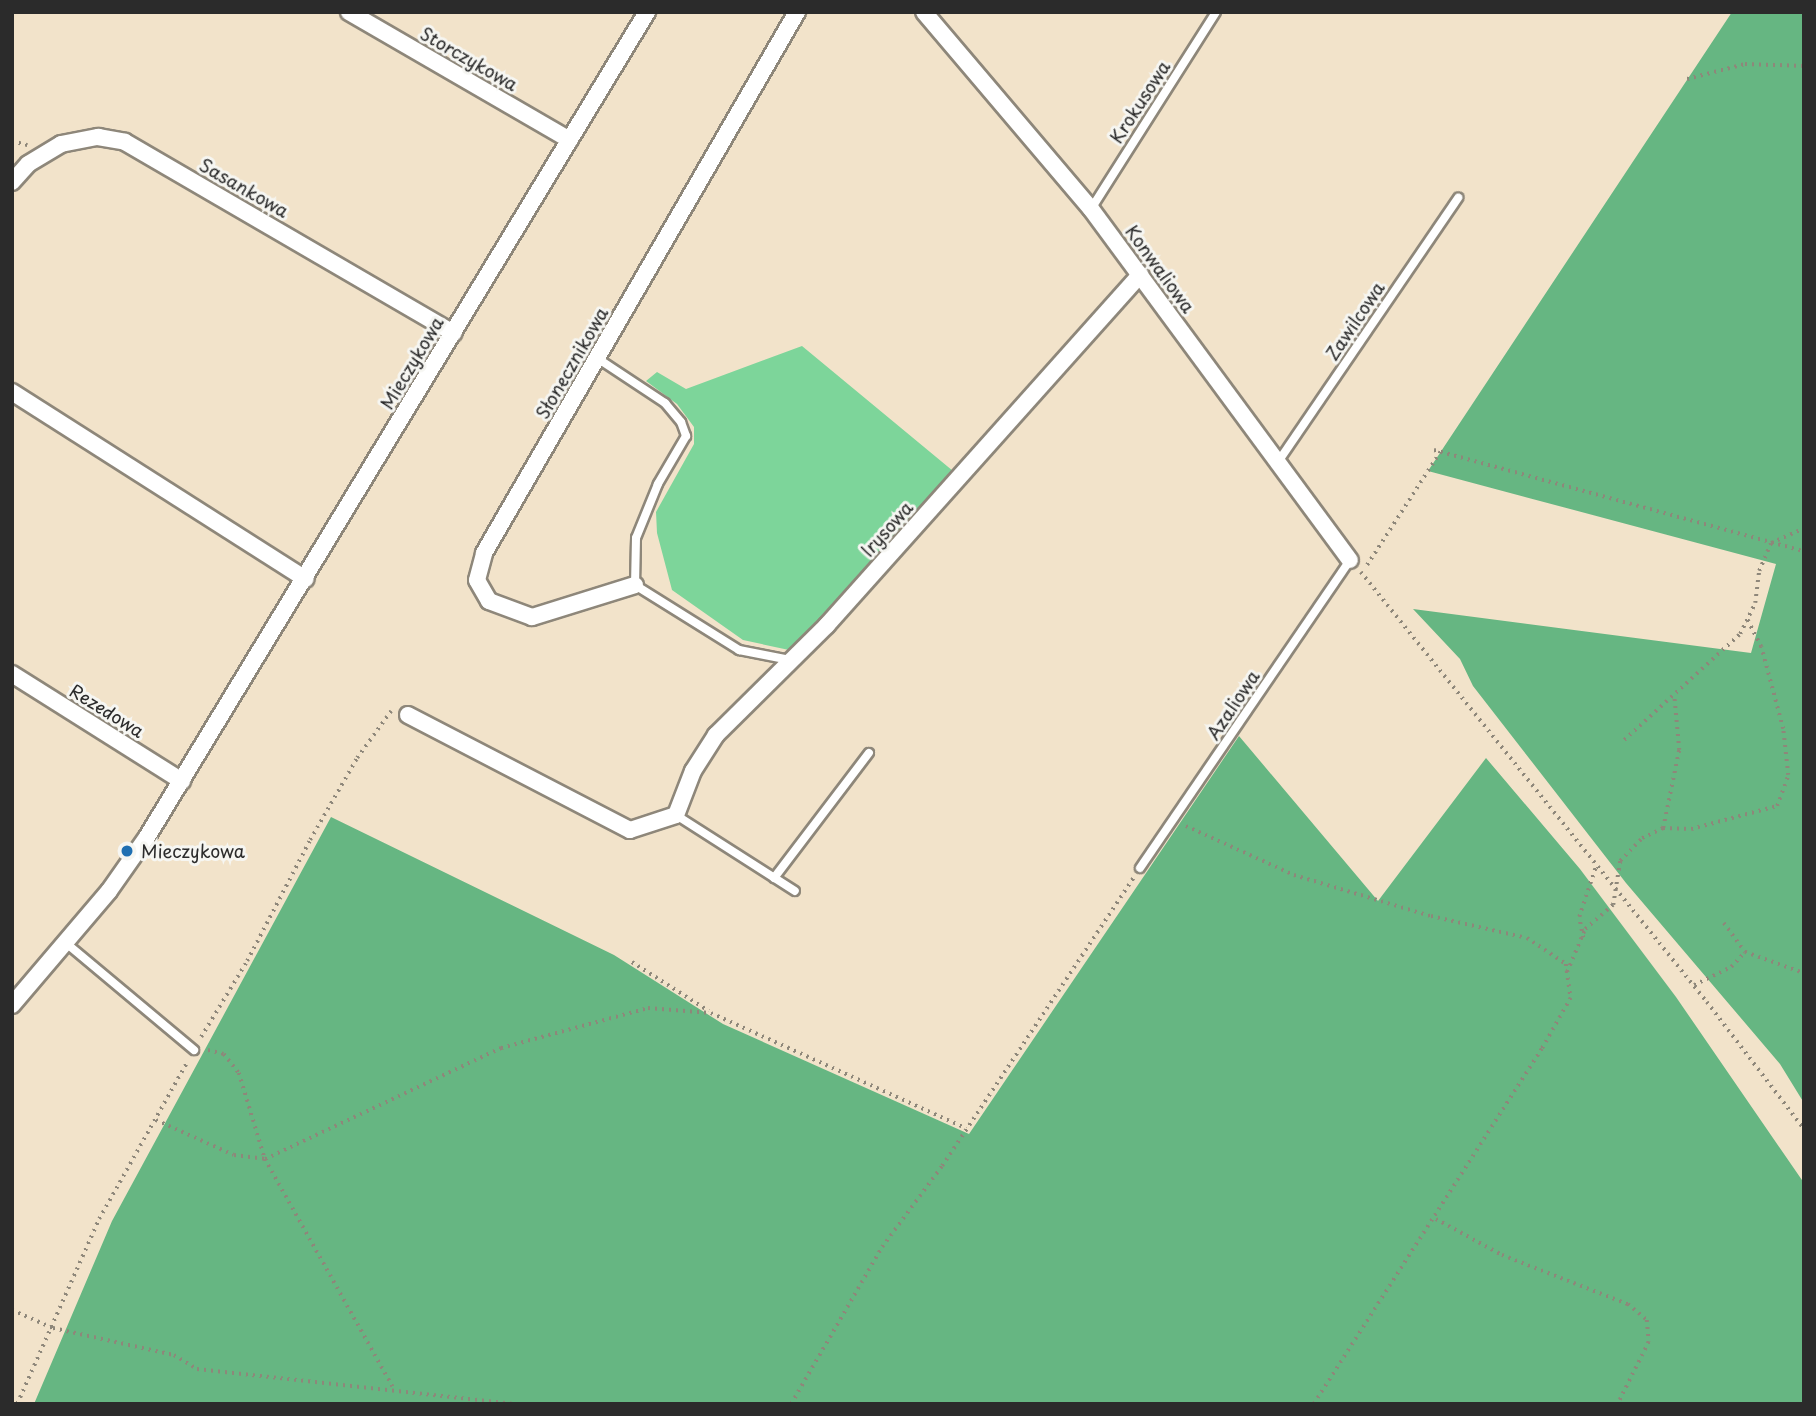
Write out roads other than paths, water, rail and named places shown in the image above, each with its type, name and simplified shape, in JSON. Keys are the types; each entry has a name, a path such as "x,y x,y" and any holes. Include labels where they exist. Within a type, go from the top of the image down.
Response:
{"street":[{"name":"Storczykowa","path":"349,12 570,140"},
{"name":"Mieczykowa","path":"12,1005 129,865 647,12"},
{"name":"Słonecznikowa","path":"635,585 532,617 489,601 477,580 484,553 797,12"},
{"name":"Konwaliowa","path":"924,12 1091,209 1350,560"},
{"name":"Sasankowa","path":"12,182 28,164 61,144 98,137 125,142 453,333"},
{"name":"Irysowa","path":"676,815 693,771 716,735 827,625 1140,275"},
{"path":"12,392 305,579"},
{"name":"Rezedowa","path":"12,674 182,781"},
{"path":"402,711 630,830 676,815"}],"lane":[{"name":"Krokusowa","path":"1091,209 1216,12"},
{"name":"Zawilcowa","path":"1278,462 1458,198"},
{"path":"597,358 665,403 681,422 686,436 658,484 636,538 635,585 739,650 790,660"},
{"name":"Azaliowa","path":"1140,867 1350,560"},
{"path":"774,878 869,753"},
{"path":"676,815 795,891"},
{"path":"66,943 195,1048"}],"place":[{"name":"Mieczykowa","path":"127,851"}]}
